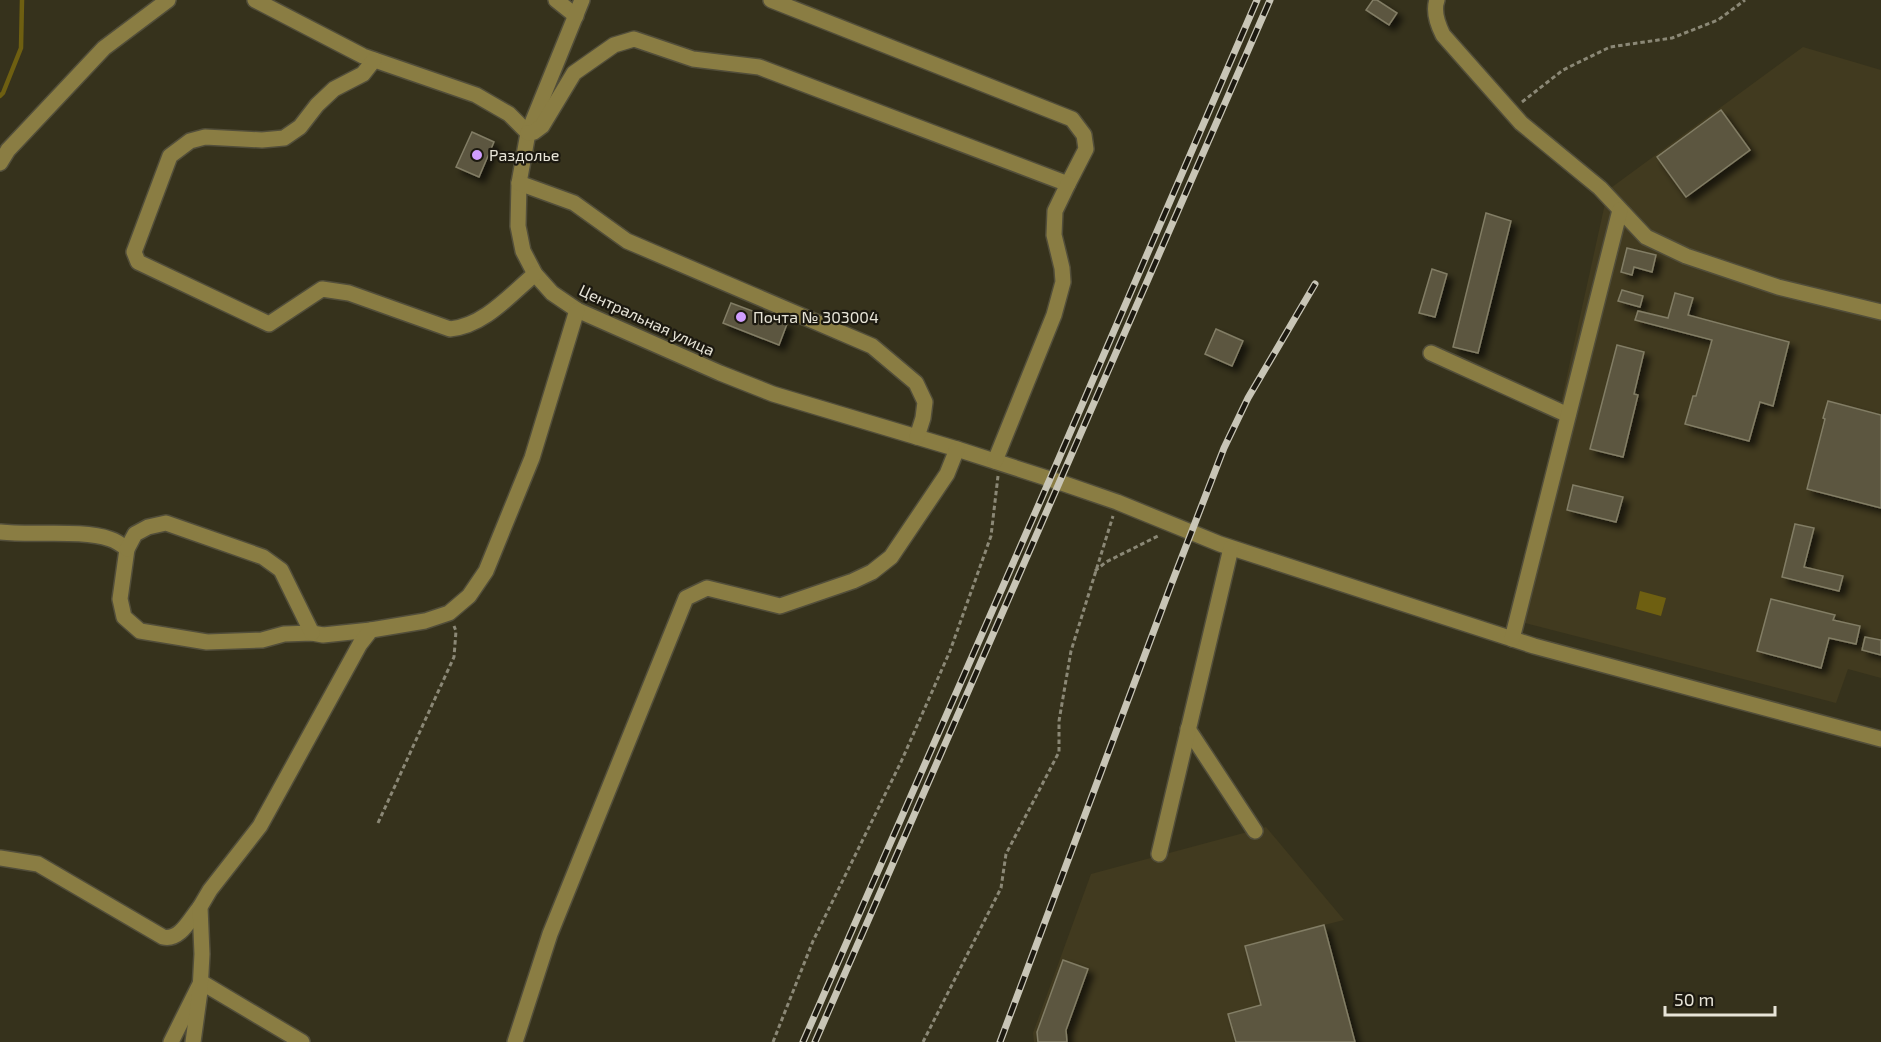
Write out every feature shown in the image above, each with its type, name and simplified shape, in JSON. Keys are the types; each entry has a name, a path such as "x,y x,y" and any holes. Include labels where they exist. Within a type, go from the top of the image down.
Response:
{"street":[{"path":"0,163 8,150 104,48 168,0"},
{"path":"255,0 271,4 374,60 476,95 509,114 528,133 542,126 574,74 614,45 634,39 693,59 759,67 1068,184"},
{"path":"556,0 576,16"},
{"name":"Центральная улица","path":"582,0 528,133 519,183 518,226 523,251 535,274 552,293 577,310 773,394 957,449 1117,502 1231,548 1512,639 1881,739"},
{"path":"771,0 1072,119 1084,135 1086,149 1055,212 1054,235 1064,282 1054,315 998,462"},
{"path":"1437,0 1435,5 1438,25 1443,35 1521,123 1600,188 1646,237 1686,256 1778,287 1881,312"},
{"path":"374,60 363,74 334,88 300,127 284,138 262,140 205,137 190,141 170,156 134,252 138,262 269,324 322,289 349,293 450,329 462,328 484,317 535,274"},
{"path":"519,183 574,203 627,241 872,346 916,383 925,402 917,437"},
{"path":"1512,639 1620,210"},
{"path":"312,633 281,570 263,557 166,523 148,526 135,534 127,549 120,599 124,617 140,631 207,642 262,640 284,634 323,635 371,630 425,621 449,614 469,596 486,571 532,458 577,310"},
{"path":"1431,353 1568,415"},
{"path":"515,1042 550,934 687,598 707,588 780,606 853,581 872,572 891,557 947,474 957,449"},
{"path":"0,532 22,535 91,535 112,540 127,549"},
{"path":"1159,854 1231,548"},
{"path":"0,858 38,864 163,937 170,939 178,935 260,826 360,644 371,630"},
{"path":"1188,729 1255,831"},
{"path":"193,1042 201,982 200,907"},
{"path":"171,1042 201,982"},
{"path":"201,982 302,1042"}],"path":[{"path":"1511,111 1563,70 1610,47 1672,38 1718,20 1745,0"},
{"path":"773,1042 813,941 901,762 950,651 991,536 998,462"},
{"path":"923,1042 1001,888 1006,854 1059,752 1059,721 1071,651 1117,502"},
{"path":"1095,571 1106,562 1178,527"},
{"path":"378,823 454,657 456,631 449,614"}],"shaded area":[{"path":"1803,47 1881,70 1881,678 1848,669 1836,703 1513,620 1608,190"},
{"path":"1640,591 1666,598 1661,616 1636,609"},
{"path":"1266,827 1344,920 1324,925 1355,1042 1034,1042 1033,1033 1091,874"}],"building":[{"path":"1373,0 1377,0 1397,13 1389,25 1366,10"},
{"path":"1721,110 1750,150 1686,197 1657,157"},
{"path":"472,132 494,142 479,177 456,167"},
{"path":"1486,213 1511,221 1478,353 1453,347"},
{"path":"1627,248 1656,255 1652,272 1634,267 1632,275 1621,272"},
{"path":"1432,269 1447,274 1435,317 1419,313"},
{"path":"1622,290 1643,296 1640,307 1618,301"},
{"path":"1675,293 1693,298 1688,315 1789,342 1773,406 1760,402 1749,441 1685,424 1693,396 1696,396 1712,340 1635,320 1638,311 1668,318"},
{"path":"731,303 787,324 779,345 723,323"},
{"path":"1216,329 1243,341 1232,366 1205,354"},
{"path":"1617,345 1644,352 1634,394 1638,395 1623,457 1590,449"},
{"path":"1828,401 1881,415 1881,508 1807,489"},
{"path":"1573,485 1623,497 1616,522 1567,510"},
{"path":"1795,524 1814,528 1804,567 1843,576 1839,591 1782,577"},
{"path":"1771,599 1835,615 1833,620 1860,626 1856,644 1829,638 1821,668 1757,651"},
{"path":"1865,637 1881,640 1881,655 1862,650"},
{"path":"1324,925 1355,1042 1236,1042 1228,1014 1261,1005 1245,946"},
{"path":"1063,960 1088,969 1066,1030 1067,1042 1038,1042 1037,1032"}],"waterway":[{"path":"0,96 21,48 22,0"}],"railway":[{"path":"803,1042 1257,0"},
{"path":"815,1042 1270,0"},
{"path":"1000,1042 1224,448 1248,398 1315,284"}],"place":[{"name":"Раздолье","path":"477,155"},
{"name":"Почта № 303004","path":"741,317"}]}
